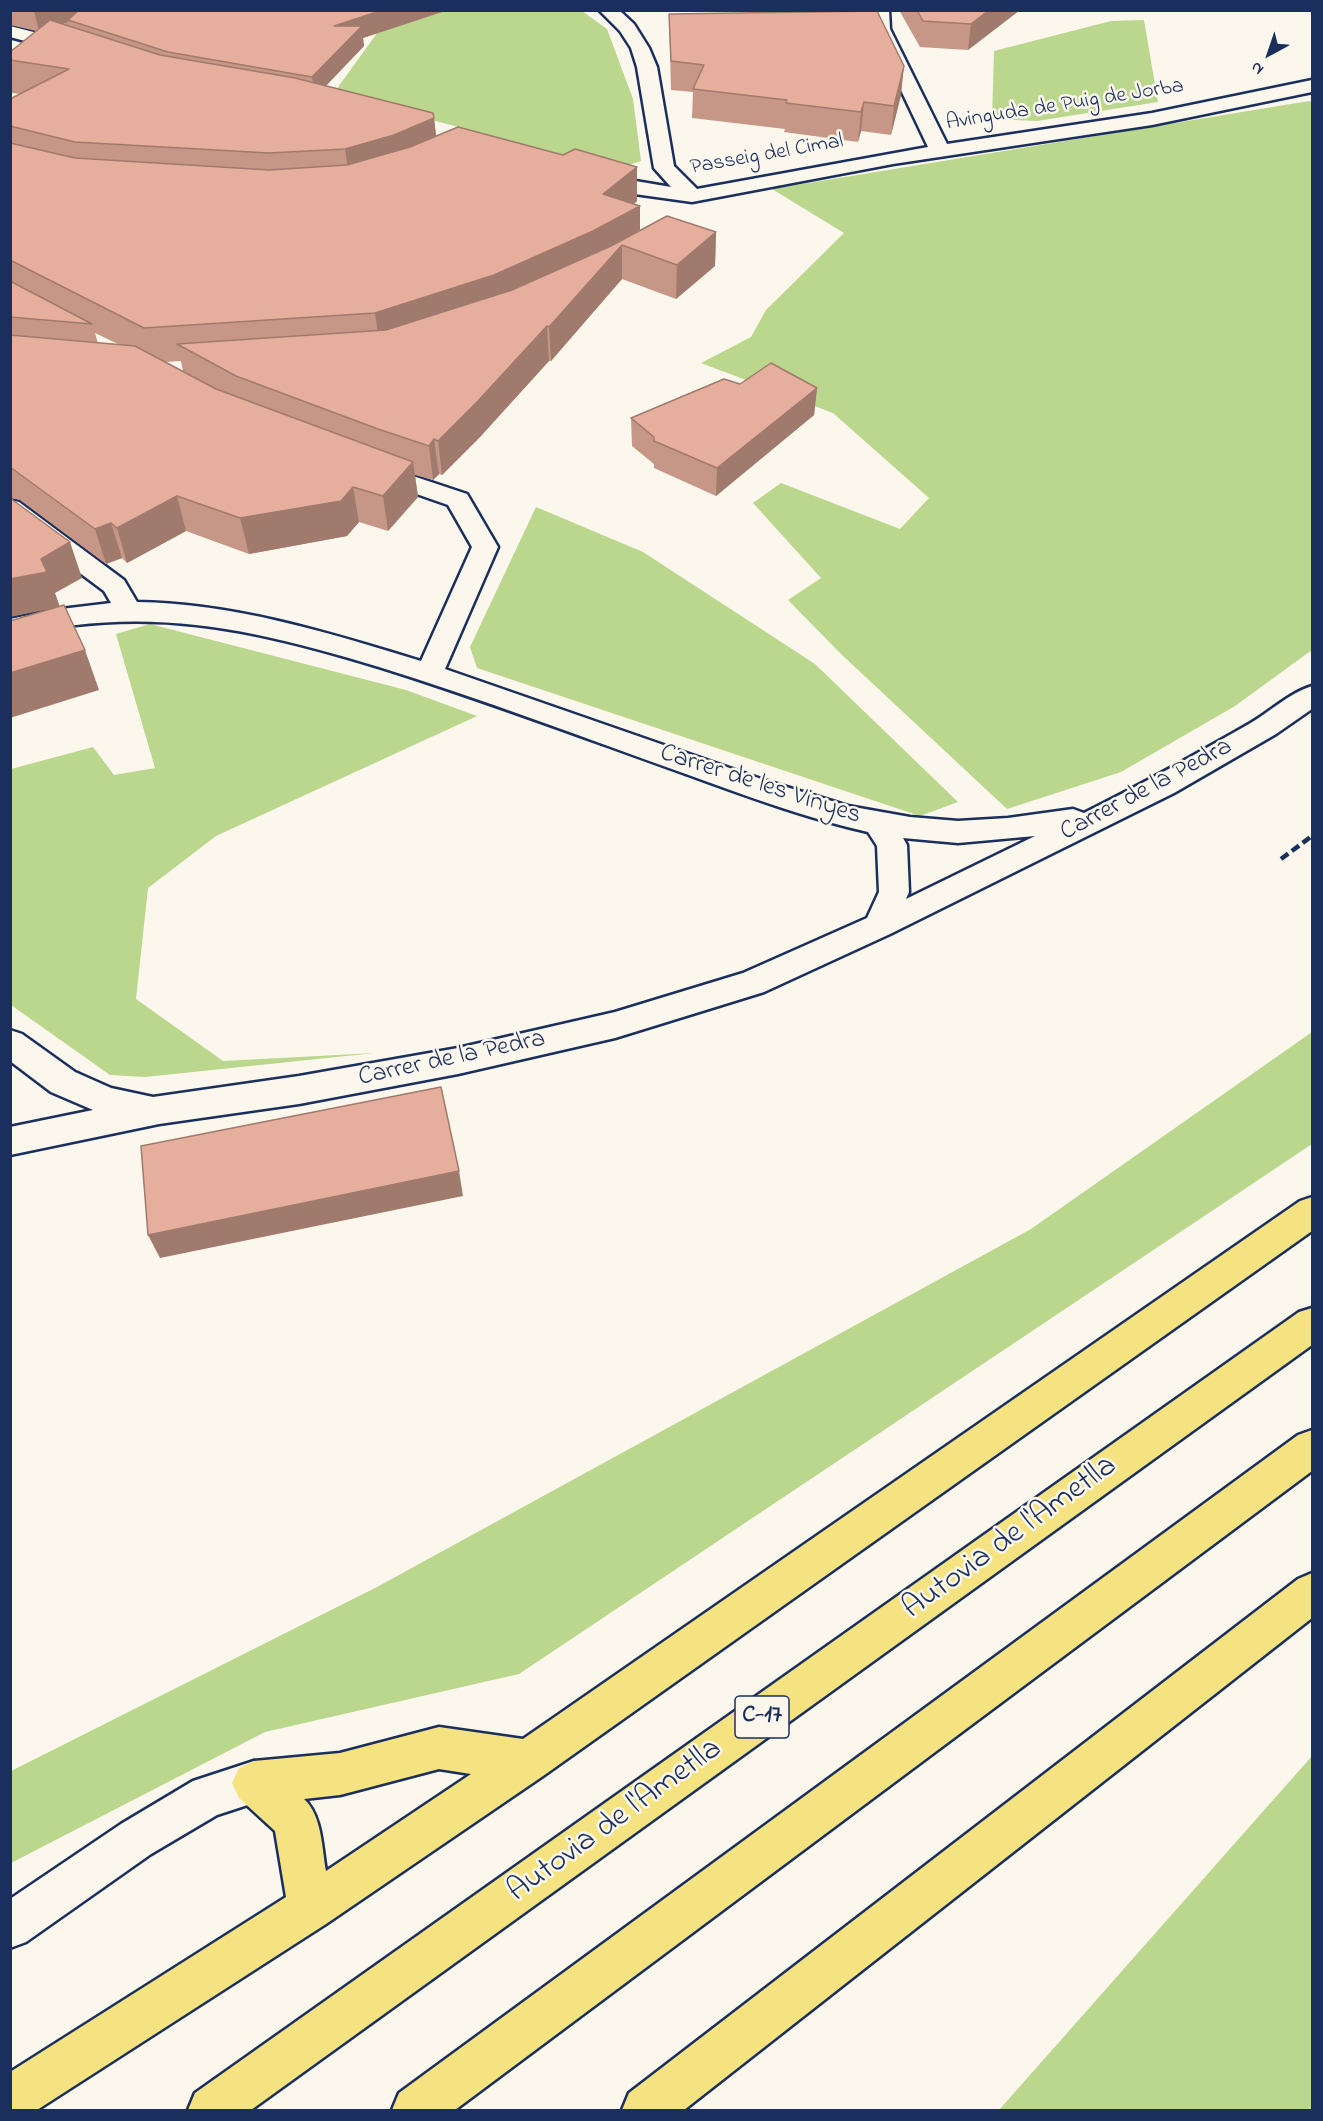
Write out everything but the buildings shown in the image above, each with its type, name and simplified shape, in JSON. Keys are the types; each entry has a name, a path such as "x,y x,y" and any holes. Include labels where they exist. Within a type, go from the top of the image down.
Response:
{"highway":[{"path":"10,2100 310,1908 528,1761 1312,1212"},
{"name":"Autovia de l'Ametlla","path":"212,2110 1312,1324"},
{"path":"416,2110 1312,1448"},
{"path":"646,2110 1312,1593"},
{"path":"254,1783 340,1774 439,1748 528,1761"},
{"path":"254,1783 295,1820 310,1908"}],"street":[{"path":"608,10 627,28 640,48 647,68 664,168 689,207"},
{"name":"Avinguda de Puig de Jorba","path":"880,10 881,29 940,150 1152,119 1312,86"},
{"path":"10,31 97,55"},
{"name":"Passeig del Cimal","path":"581,176 689,207 940,150"},
{"path":"352,463 458,500 485,547 430,672"},
{"path":"10,508 115,586 128,611"},
{"name":"Carrer de les Vinyes","path":"10,628 78,614 128,611 202,617 272,629 430,672 799,804 878,823 940,831 986,832 1102,817"},
{"name":"Carrer de la Pedra","path":"10,1141 159,1110 300,1090 458,1061 615,1025 753,983 879,926 1164,786 1220,755 1312,696"},
{"path":"878,823 892,845 894,892 879,926"},
{"path":"977,878 988,854 986,832"},
{"path":"10,1043 63,1082 107,1101 159,1110"},
{"path":"10,1926 136,1839 208,1796 254,1783"}],"green space":[{"path":"393,11 582,11 607,29 633,99 641,161 618,169 333,94"},
{"path":"1144,20 1158,102 1037,121 992,119 994,51 1111,21"},
{"path":"1312,102 1312,650 1235,706 1121,772 1007,809 841,654 788,600 821,578 753,503 781,483 900,529 929,498 833,413 701,363 751,337 766,310 844,233 772,189"},
{"path":"536,507 643,552 815,664 958,802 920,816 477,668 470,647"},
{"path":"150,624 406,690 477,716 216,836 148,888 136,999 223,1061 375,1053 145,1077 110,1075 11,1005 11,769 93,747 114,775 155,768 116,634"},
{"path":"1312,1032 1312,1144 519,1674 265,1732 11,1863 11,1771 377,1587 1031,1229"},
{"path":"1312,1756 1312,2110 999,2110"}],"railway":[{"path":"1281,859 1312,836"}]}
